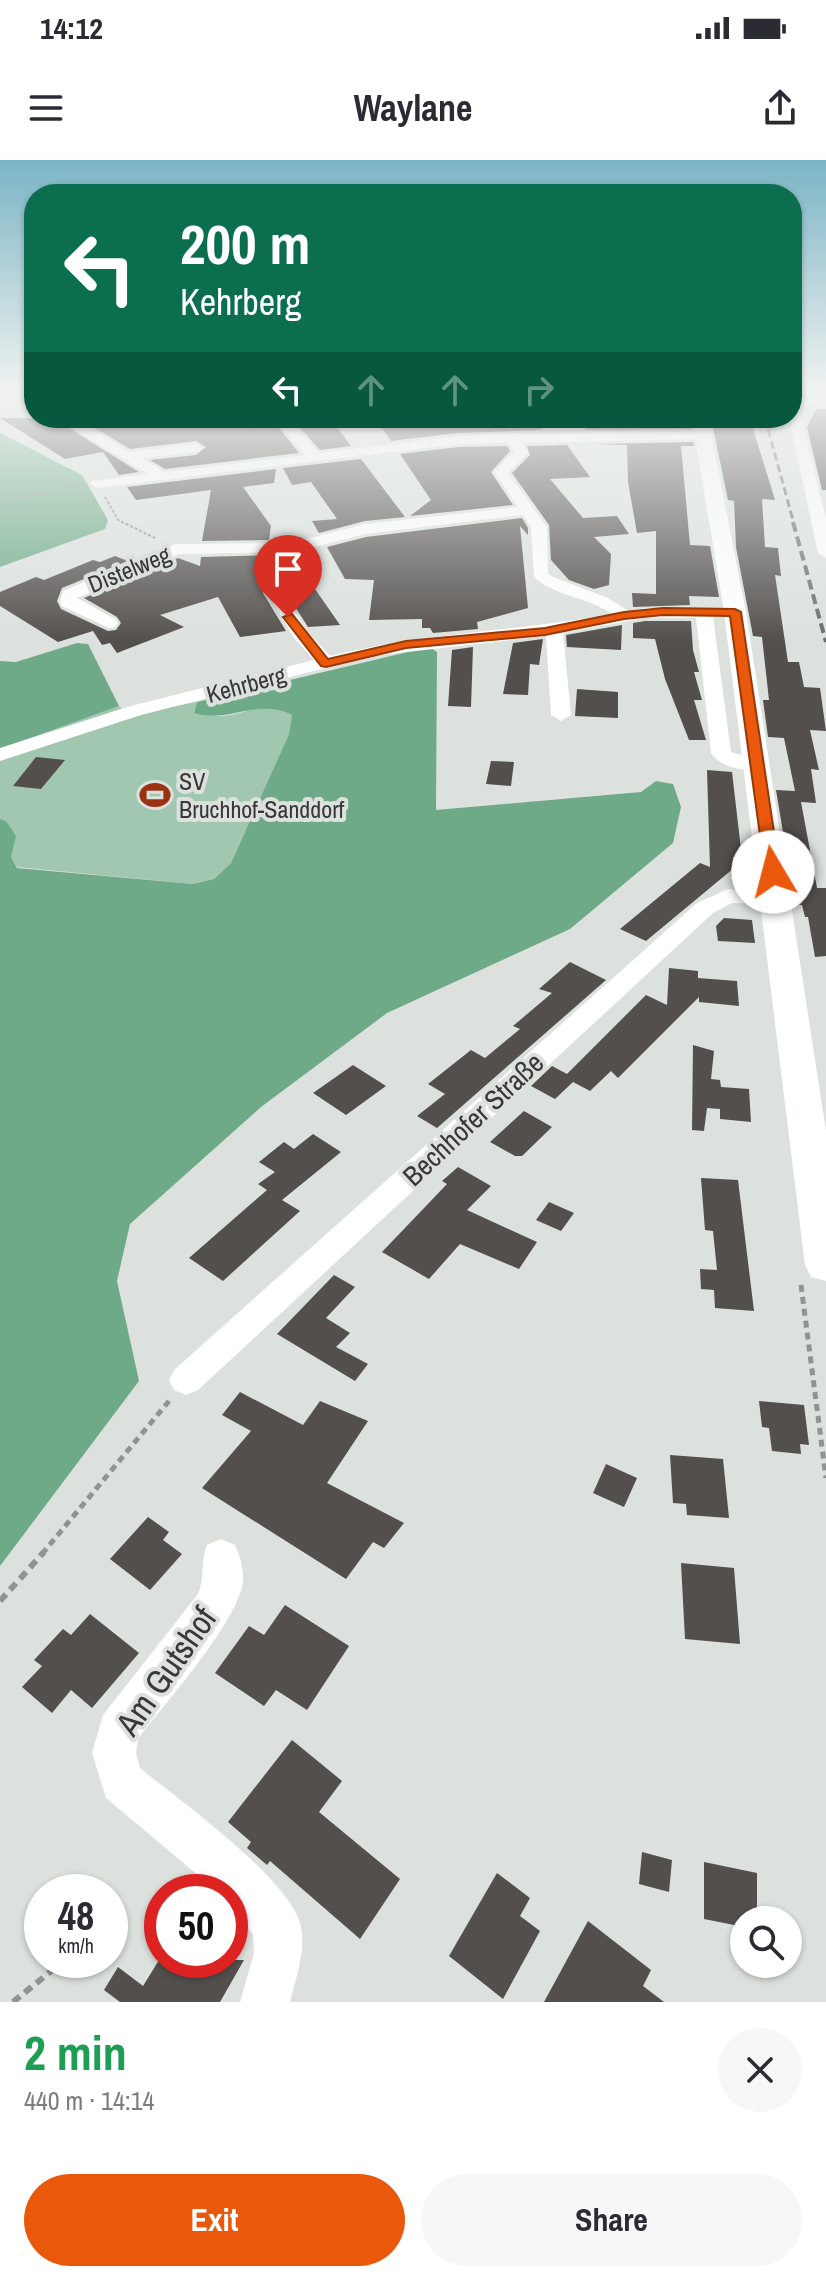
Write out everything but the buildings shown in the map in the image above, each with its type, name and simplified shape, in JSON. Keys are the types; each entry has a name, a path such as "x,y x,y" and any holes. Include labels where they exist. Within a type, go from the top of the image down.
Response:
{"main road":[{"path":"709,471 735,612 826,1265"}],"street":[{"path":"153,471 160,475"},
{"path":"97,484 193,471"},
{"path":"502,471 540,531 539,562 543,579 608,602 624,615"},
{"path":"807,471 826,553"},
{"name":"Distelweg","path":"109,623 68,602 69,595 176,549 243,546 291,548 365,529 528,510"},
{"path":"291,548 274,591 300,634 326,663"},
{"path":"704,612 721,753 727,760 757,766"},
{"name":"Kehrberg","path":"0,755 134,711 406,645 554,630 624,615 735,612"},
{"path":"554,630 561,715"},
{"name":"Bechhofer Straße","path":"186,1380 705,908 728,896 777,899"},
{"name":"Am Gutshof","path":"221,1558 223,1582 212,1608 118,1730 114,1753 122,1782 231,1872 277,1925 278,1953 265,2002"}],"path":[{"path":"0,501 97,484 118,520 176,549"},
{"path":"0,1601 78,1514 186,1380"},
{"path":"13,2002 43,1978"}],"green space":[{"path":"0,471 74,471 82,475 108,520 105,529 0,567"},
{"path":"77,643 88,644 119,706 0,749 0,661 16,662"},
{"path":"429,647 437,652 436,810 641,792 656,781 673,784 681,807 673,843 570,929 387,1013 261,1107 130,1224 117,1281 139,1381 0,1566 0,819 6,821 16,836 11,857 17,868 193,884 214,879 231,863 289,734 292,715 279,710 255,709 207,716 194,713 197,702"},
{"path":"197,702 194,713 221,716 271,708 292,715 289,734 231,863 214,879 193,884 17,867 11,857 6,821 0,819 0,749 119,706 129,715"}],"railway":[{"path":"779,471 794,524"},
{"path":"793,522 826,642"}],"place":[{"name":"SV Bruchhof-Sanddorf","path":"155,795"}],"route":[{"path":"288,617 326,663 406,645 568,628 624,615 735,612 773,872"}]}
